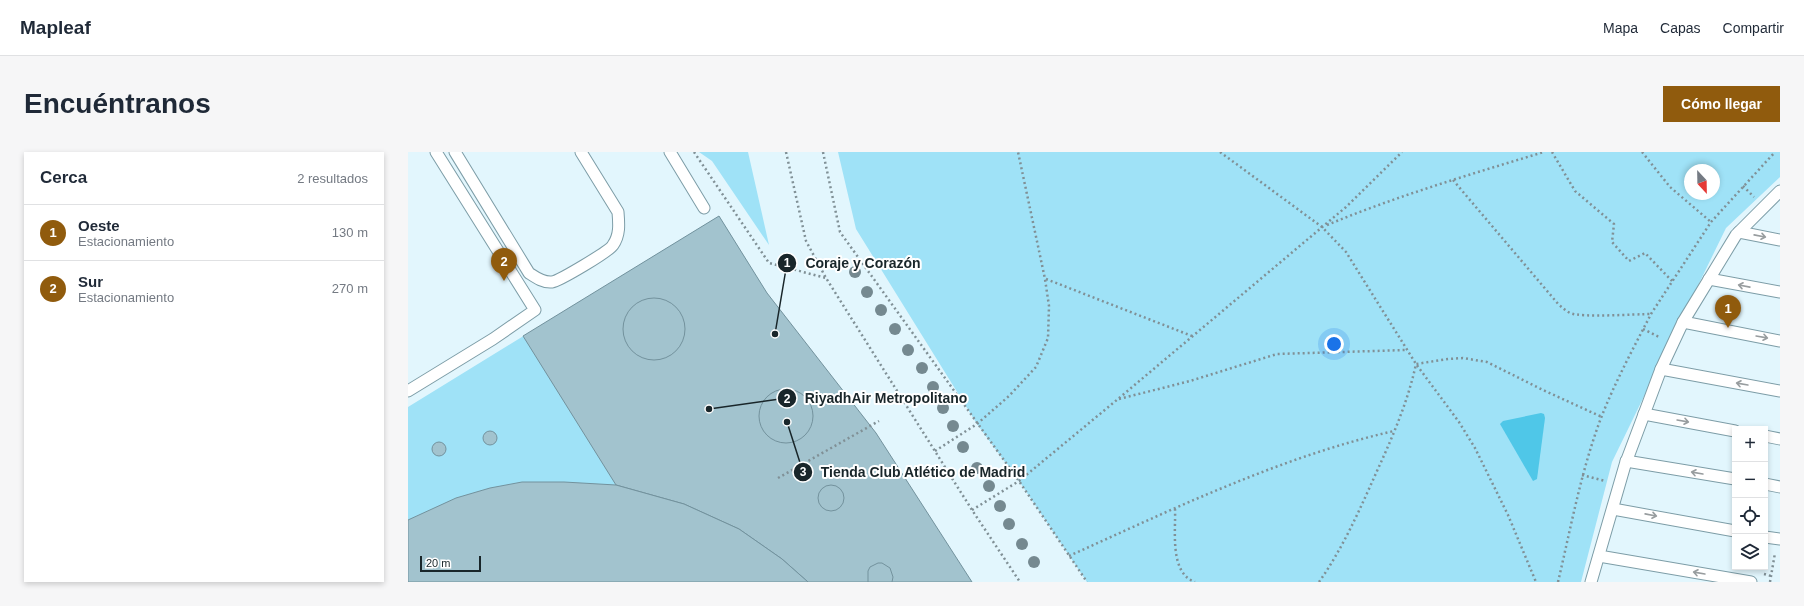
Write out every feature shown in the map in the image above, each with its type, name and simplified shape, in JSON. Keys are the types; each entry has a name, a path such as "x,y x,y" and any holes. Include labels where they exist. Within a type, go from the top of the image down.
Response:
{"lane":[{"path":"408,391 493,339 535,310 436,152"},
{"path":"455,152 529,273 539,280 551,282 563,277 612,247 618,236 618,212 581,152"},
{"path":"670,152 704,208"},
{"path":"1591,582 1626,461 1661,369 1683,322 1739,232 1780,192"},
{"path":"1739,232 1780,240"},
{"path":"1709,279 1780,292"},
{"path":"1683,322 1780,341"},
{"path":"1661,369 1780,391"},
{"path":"1644,414 1732,430"},
{"path":"1768,437 1780,439"},
{"path":"1626,461 1732,479"},
{"path":"1768,485 1780,487"},
{"path":"1613,508 1732,530"},
{"path":"1768,537 1780,539"},
{"path":"1599,556 1751,582"}],"path":[{"path":"694,152 769,263 826,278"},
{"path":"786,152 806,241 826,278 972,510 1020,582"},
{"path":"823,152 840,232 1019,481 1087,582"},
{"path":"935,451 977,424 1009,396 1036,366 1048,338 1049,306 1045,279 1018,152"},
{"path":"1220,152 1322,227 1346,252 1416,364 1459,422 1475,448 1508,516 1536,582"},
{"path":"972,510 1019,481 1118,399 1346,207 1402,152"},
{"path":"1322,227 1364,210 1453,180 1544,152"},
{"path":"1552,152 1575,191 1614,224 1612,242 1629,261 1645,253 1672,281"},
{"path":"1642,152 1670,187 1711,222"},
{"path":"1558,582 1582,475 1602,417 1651,314 1711,222 1775,152"},
{"path":"1453,180 1559,305 1566,311 1580,314 1651,314"},
{"path":"1045,279 1192,336"},
{"path":"1118,399 1190,382 1277,354 1407,350"},
{"path":"1416,364 1448,358 1463,358 1487,362 1602,417"},
{"path":"1319,582 1351,528 1406,403 1416,364"},
{"path":"778,478 879,421"},
{"path":"1069,556 1175,509 1330,448 1394,431"},
{"path":"1175,509 1177,558 1186,577 1195,582"}],"shaded area":[{"path":"699,152 748,152 769,245 712,161"},
{"path":"838,152 1780,152 1780,177 1726,228 1612,462 1581,582 1087,582 1019,481 977,424 856,229"},
{"path":"719,216 768,295 972,582 408,582 408,407"},
{"path":"1541,413 1544,414 1545,418 1537,479 1533,481 1500,424 1503,421"}],"building":[{"path":"719,216 767,293 876,433 972,582 808,582 782,559 739,529 684,504 616,485 523,336"},
{"path":"654,298 666,301 676,307 682,317 685,329 682,341 676,351 666,357 654,360 642,357 632,351 626,341 623,329 626,317 632,307 642,301"},
{"path":"781,389 791,389 801,393 809,401 813,411 813,421 809,431 801,439 791,443 781,443 771,439 763,431 759,421 759,411 763,401 771,393"},
{"path":"487,431 493,431 497,435 497,441 493,445 487,445 483,441 483,435"},
{"path":"436,442 442,442 446,446 446,452 442,456 436,456 432,452 432,446"},
{"path":"522,482 564,482 616,485 684,504 739,529 782,559 808,582 408,582 408,520 456,498 490,488"},
{"path":"831,485 841,488 844,498 841,508 831,511 821,508 818,498 821,488"},
{"path":"878,563 882,563 890,568 893,577 892,582 868,582 868,571 870,567"}],"place":[{"name":"Sur","path":"504,281"},
{"name":"Oeste","path":"1728,328"},
{"name":"Coraje y Corazón","path":"775,334"},
{"name":"RiyadhAir Metropolitano","path":"709,409"},
{"name":"Tienda Club Atlético de Madrid","path":"787,422"}]}
